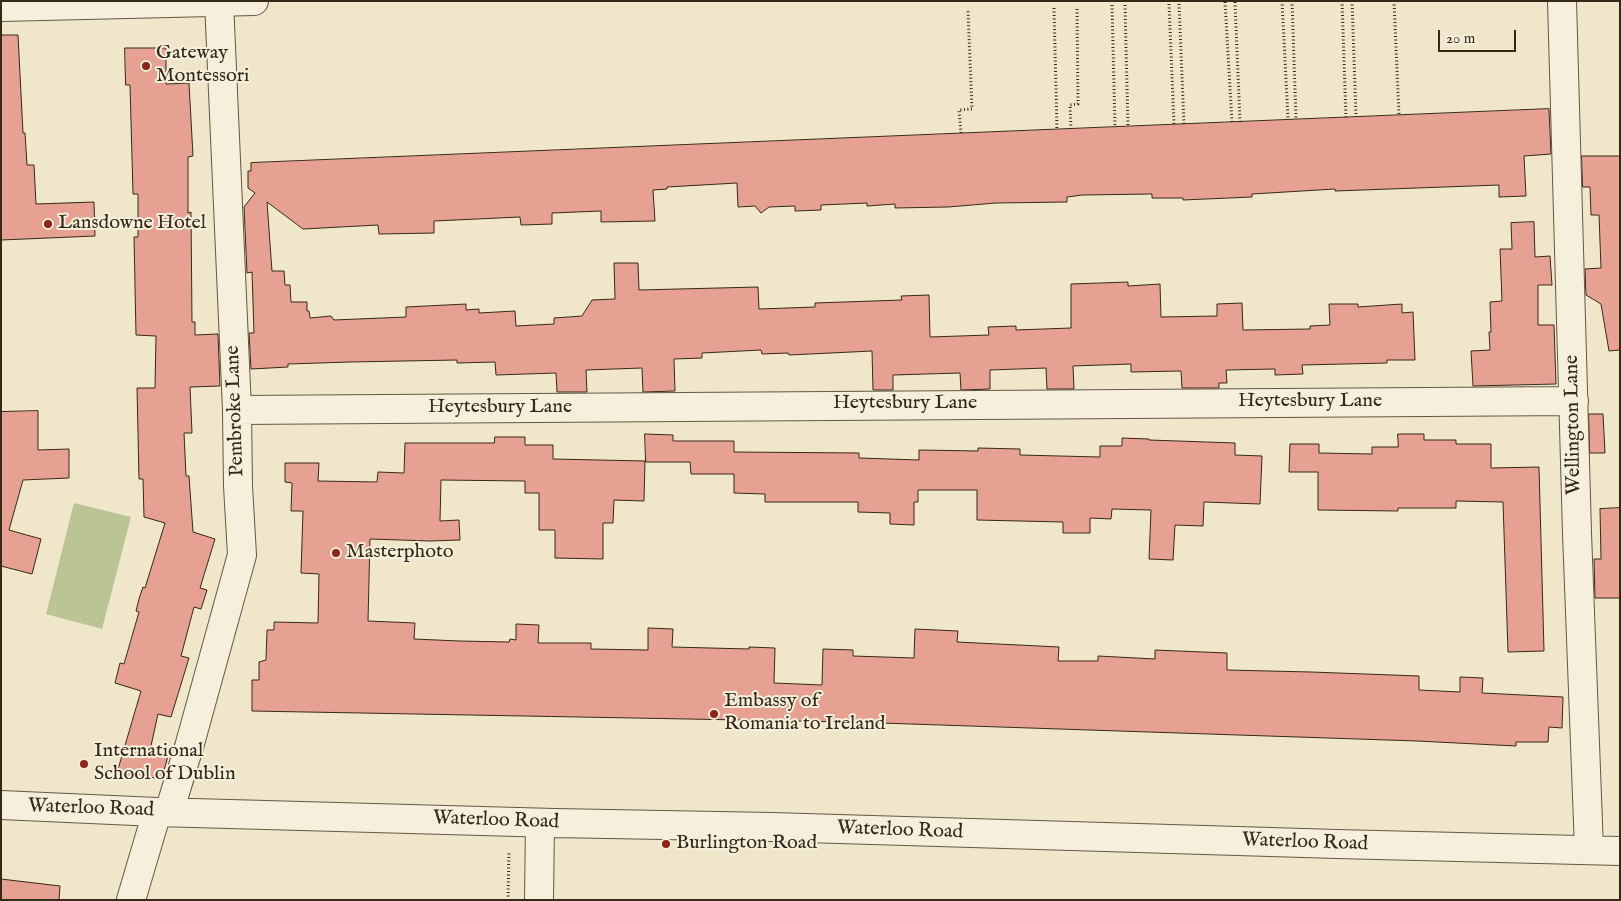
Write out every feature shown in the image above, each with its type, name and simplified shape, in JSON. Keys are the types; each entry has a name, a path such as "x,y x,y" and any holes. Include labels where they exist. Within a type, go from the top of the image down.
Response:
{"street":[{"path":"1,7 254,1"},
{"name":"Wellington Lane","path":"1562,1 1589,849"},
{"name":"Pembroke Lane","path":"131,900 189,747 242,555 219,2"},
{"name":"Heytesbury Lane","path":"237,410 1574,401"},
{"name":"Waterloo Road","path":"1,805 163,812 540,823 772,827 1620,851"},
{"path":"539,900 540,823"}],"path":[{"path":"1282,1 1288,120"},
{"path":"1292,1 1296,119"},
{"path":"1342,1 1346,118"},
{"path":"1352,1 1356,117"},
{"path":"1394,1 1399,115"},
{"path":"1226,2 1232,122"},
{"path":"1235,2 1240,122"},
{"path":"1169,4 1174,124"},
{"path":"1179,4 1184,124"},
{"path":"1112,5 1115,127"},
{"path":"1125,5 1128,127"},
{"path":"1071,129 1070,105 1078,104 1077,7"},
{"path":"1054,8 1057,129"},
{"path":"961,133 959,110 972,109 968,11"},
{"path":"508,900 509,851"}],"green space":[{"path":"74,503 131,517 102,629 46,614"}],"building":[{"path":"1,35 18,35 23,133 25,133 27,165 34,165 36,204 94,202 95,236 1,240"},
{"path":"125,48 166,48 166,84 189,83 193,156 188,157 188,213 191,212 192,322 195,322 195,335 218,334 220,386 190,387 192,433 184,433 186,476 189,476 193,532 215,539 200,588 207,590 201,609 194,607 181,656 189,658 171,717 158,714 149,755 168,756 162,778 116,776 141,691 115,683 120,663 124,664 139,612 136,611 139,599 143,587 145,588 165,523 144,517 143,479 139,479 137,388 155,388 156,336 136,335 134,237 138,237 138,194 133,194 130,85 126,85"},
{"path":"1549,109 1551,154 1524,156 1526,196 1499,197 1499,185 1335,191 1335,189 1252,194 1252,197 1183,200 1183,198 1152,198 1152,194 1082,195 1067,197 1067,202 996,203 948,207 895,208 895,204 867,206 867,203 821,205 821,210 795,211 795,206 769,207 761,213 755,206 738,207 737,183 667,187 667,189 653,190 655,221 601,222 601,211 552,213 552,224 521,225 520,217 434,221 434,233 379,234 378,225 303,229 267,202 272,271 284,271 285,285 290,285 291,302 307,302 307,311 309,311 310,318 331,316 334,320 406,317 406,307 466,304 466,310 479,309 479,313 515,311 516,326 554,324 554,318 582,316 592,300 615,299 614,263 638,263 639,290 758,287 759,309 815,307 815,303 902,300 901,296 929,295 930,337 989,335 988,327 1016,326 1016,330 1071,328 1071,284 1128,282 1128,286 1160,284 1161,317 1217,316 1217,304 1242,303 1243,330 1310,329 1310,326 1330,325 1329,304 1358,304 1358,307 1402,304 1402,313 1413,312 1415,360 1387,360 1387,363 1302,365 1303,374 1275,375 1275,369 1226,370 1227,383 1219,383 1219,388 1182,388 1181,371 1131,372 1131,364 1073,366 1074,389 1047,389 1046,368 990,370 990,389 961,390 960,373 893,375 893,390 873,390 872,351 789,355 788,353 762,354 761,350 702,353 702,358 674,359 675,391 643,392 642,368 586,370 587,392 557,392 556,373 496,375 495,362 457,363 457,360 350,362 288,364 288,367 251,369 249,333 254,333 252,272 247,273 244,207 255,193 248,188 248,171 251,171 251,163"},
{"path":"1582,156 1620,156 1620,350 1609,351 1601,304 1586,295 1585,269 1601,268 1599,215 1591,215 1590,187 1583,187"},
{"path":"1534,222 1535,257 1550,256 1552,285 1538,285 1538,325 1554,325 1556,384 1473,386 1471,351 1490,350 1490,302 1502,301 1500,249 1512,249 1511,223"},
{"path":"38,411 38,450 69,449 69,478 23,480 9,530 41,539 32,574 1,566 1,412"},
{"path":"1589,414 1603,414 1605,453 1590,453"},
{"path":"645,434 673,435 673,441 734,441 734,452 859,453 859,458 919,460 919,450 978,451 978,448 1020,449 1020,455 1100,457 1100,446 1122,446 1122,438 1235,443 1235,455 1262,456 1260,504 1204,502 1203,526 1175,525 1173,560 1149,559 1151,510 1112,509 1111,519 1090,518 1090,533 1063,533 1063,522 977,520 977,490 918,490 918,502 914,502 914,525 890,524 890,513 858,512 858,502 765,502 765,494 734,493 734,474 691,474 690,462 646,462"},
{"path":"1398,434 1424,434 1424,440 1456,440 1456,444 1491,444 1491,468 1539,467 1544,651 1508,652 1503,502 1456,501 1456,508 1398,508 1398,511 1318,510 1318,472 1289,472 1290,444 1319,444 1319,453 1372,454 1372,447 1398,447"},
{"path":"495,437 525,437 525,445 553,445 553,459 645,461 644,501 614,500 613,523 603,523 603,559 555,558 555,530 539,530 539,493 525,493 525,481 441,480 440,521 459,520 460,540 370,539 368,621 415,623 414,639 459,641 509,642 510,639 516,640 516,624 539,625 538,643 591,643 591,649 648,650 648,628 673,629 672,647 775,648 774,683 822,685 823,649 853,650 853,656 914,658 915,629 958,631 957,642 1059,647 1058,661 1098,661 1098,656 1155,659 1155,650 1227,653 1227,670 1419,676 1419,690 1460,692 1460,677 1483,678 1482,693 1563,697 1562,728 1549,727 1548,742 1516,742 1516,746 851,722 252,711 252,680 259,680 259,662 266,660 267,630 274,630 274,622 318,623 319,574 301,573 303,511 291,511 292,483 285,482 285,463 319,463 318,481 377,482 378,472 404,473 405,443 494,443"},
{"path":"1620,508 1620,598 1595,598 1594,559 1601,559 1600,509"},
{"path":"1,879 60,886 59,900 1,900"}],"place":[{"name":"Gateway Montessori","path":"146,66"},
{"name":"Lansdowne Hotel","path":"48,224"},
{"name":"Masterphoto","path":"336,553"},
{"name":"Embassy of Romania to Ireland","path":"714,714"},
{"name":"International School of Dublin","path":"84,764"},
{"name":"Burlington Road","path":"666,844"}]}
